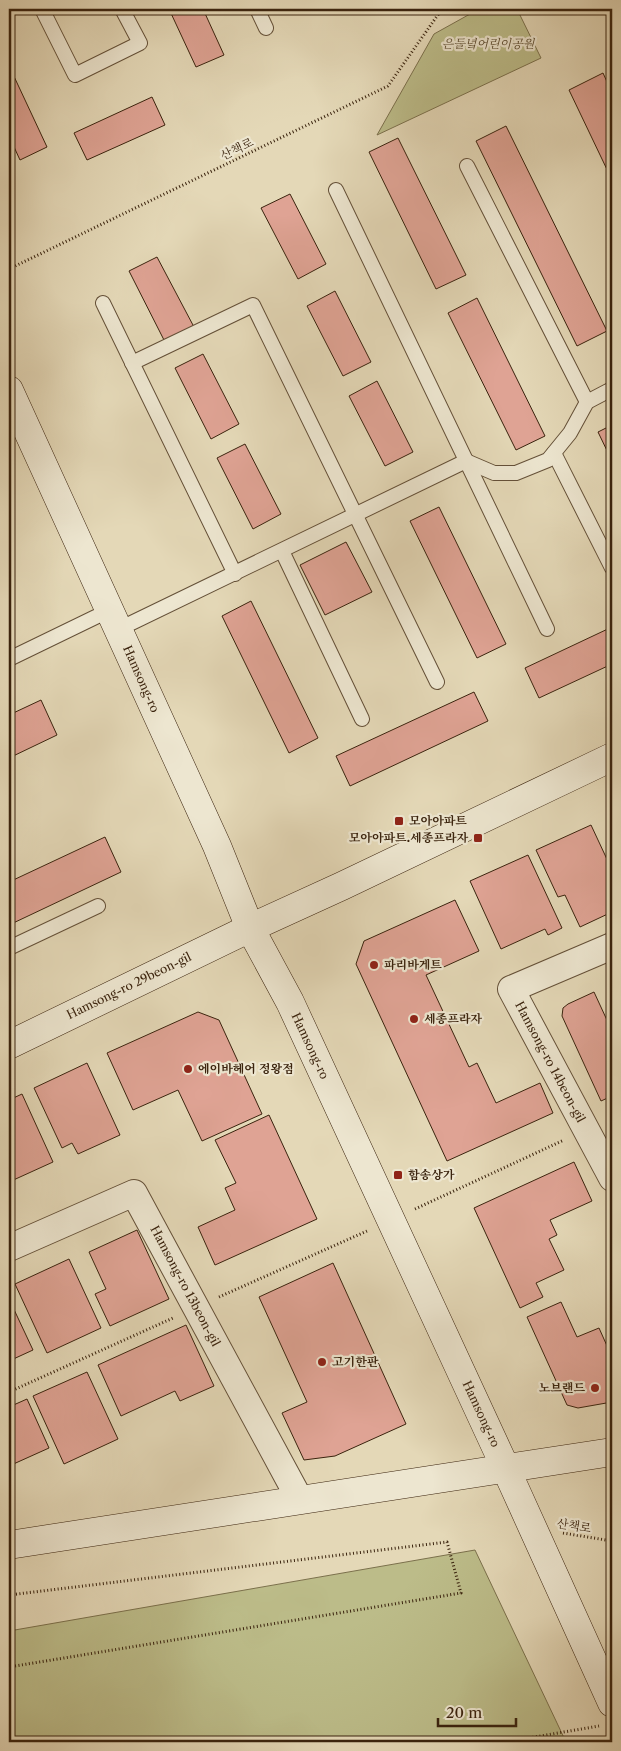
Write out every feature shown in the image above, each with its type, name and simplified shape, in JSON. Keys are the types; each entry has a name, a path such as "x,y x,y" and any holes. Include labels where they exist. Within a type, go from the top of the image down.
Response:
{"main road":[{"name":"Hamsong-ro","path":"9,390 216,846 250,928 290,1002 534,1529 607,1714"},
{"name":"Hamsong-ro 29beon-gil","path":"9,1045 250,928 612,757"},
{"path":"9,1545 612,1452"}],"street":[{"name":"Hamsong-ro 14beon-gil","path":"612,946 511,989 612,1178"},
{"name":"Hamsong-ro 13beon-gil","path":"9,1248 134,1193 300,1500"}],"lane":[{"path":"42,9 75,75 140,43 122,9"},
{"path":"257,9 266,28"},
{"path":"467,166 587,402"},
{"path":"336,190 547,628"},
{"path":"103,303 235,574"},
{"path":"132,363 253,305 437,682"},
{"path":"9,659 235,574 466,461 494,473 516,473 548,460 570,433 587,402 612,389"},
{"path":"554,453 612,568"},
{"path":"282,551 362,719"},
{"path":"9,948 98,906"}],"path":[{"name":"산책로","path":"9,269 388,86 442,9"},
{"path":"391,1220 586,1130"},
{"name":"산책로","path":"534,1529 612,1541"},
{"path":"9,1596 447,1542 461,1593 9,1667"},
{"path":"505,1742 607,1714"}],"green space":[{"name":"은들녘어린이공원","path":"479,9 517,9 541,58 377,135 434,34"},
{"path":"475,1550 566,1742 9,1742 9,1631"}],"building":[{"path":"169,9 203,9 224,55 196,67"},
{"path":"11,70 47,147 20,160 9,136 9,71"},
{"path":"603,73 612,93 612,180 569,90"},
{"path":"152,97 165,125 87,160 74,133"},
{"path":"506,126 607,331 577,346 476,141"},
{"path":"398,138 466,275 436,289 369,152"},
{"path":"290,194 326,264 298,279 261,208"},
{"path":"157,257 194,327 165,342 129,271"},
{"path":"335,291 371,362 343,376 307,306"},
{"path":"477,298 545,436 516,450 448,313"},
{"path":"203,354 239,424 211,439 175,368"},
{"path":"377,381 413,452 385,466 349,396"},
{"path":"612,425 612,461 598,432"},
{"path":"245,444 281,514 253,529 217,458"},
{"path":"439,507 506,644 477,658 410,521"},
{"path":"346,542 372,592 325,615 300,565"},
{"path":"251,601 318,738 289,753 222,616"},
{"path":"612,627 612,664 539,698 525,668"},
{"path":"474,692 488,721 350,786 336,756"},
{"path":"41,700 57,735 9,758 9,715"},
{"path":"591,825 612,870 612,912 580,927 565,895 558,897 536,850"},
{"path":"105,837 121,872 9,925 9,882"},
{"path":"528,855 562,928 548,935 545,929 501,949 470,881"},
{"name":"세종프라자","path":"455,900 479,951 426,975 469,1067 477,1063 496,1103 540,1083 553,1113 447,1161 356,964 364,941"},
{"path":"594,992 612,1031 612,1096 601,1101 562,1016 563,1008 568,1004"},
{"path":"198,1012 219,1020 262,1114 202,1141 178,1090 133,1110 107,1053"},
{"path":"87,1063 120,1135 78,1154 72,1143 62,1148 34,1088"},
{"path":"22,1094 53,1162 9,1182 9,1100"},
{"path":"269,1115 317,1219 215,1265 198,1227 235,1210 225,1188 236,1183 215,1140"},
{"path":"574,1162 592,1201 550,1220 557,1235 549,1239 564,1270 536,1283 543,1297 520,1308 474,1208"},
{"path":"137,1230 169,1299 110,1326 95,1294 106,1289 89,1252"},
{"path":"69,1259 101,1328 47,1353 15,1284"},
{"path":"333,1263 406,1424 335,1456 304,1460 282,1413 307,1402 259,1297"},
{"path":"9,1301 33,1350 9,1361"},
{"path":"561,1302 577,1337 599,1328 612,1357 612,1402 578,1408 567,1405 527,1317"},
{"path":"186,1325 214,1386 180,1401 175,1391 121,1416 98,1365"},
{"path":"87,1372 118,1439 64,1464 33,1396"},
{"path":"27,1399 49,1448 9,1466 9,1407"}],"place":[{"name":"모아아파트","path":"399,821"},
{"name":"모아아파트.세종프라자","path":"478,838"},
{"name":"파리바게트","path":"374,965"},
{"name":"세종프라자","path":"414,1019"},
{"name":"에이바헤어 정왕점","path":"188,1069"},
{"name":"함송상가","path":"398,1175"},
{"name":"고기한판","path":"322,1362"},
{"name":"노브랜드","path":"595,1388"}]}
